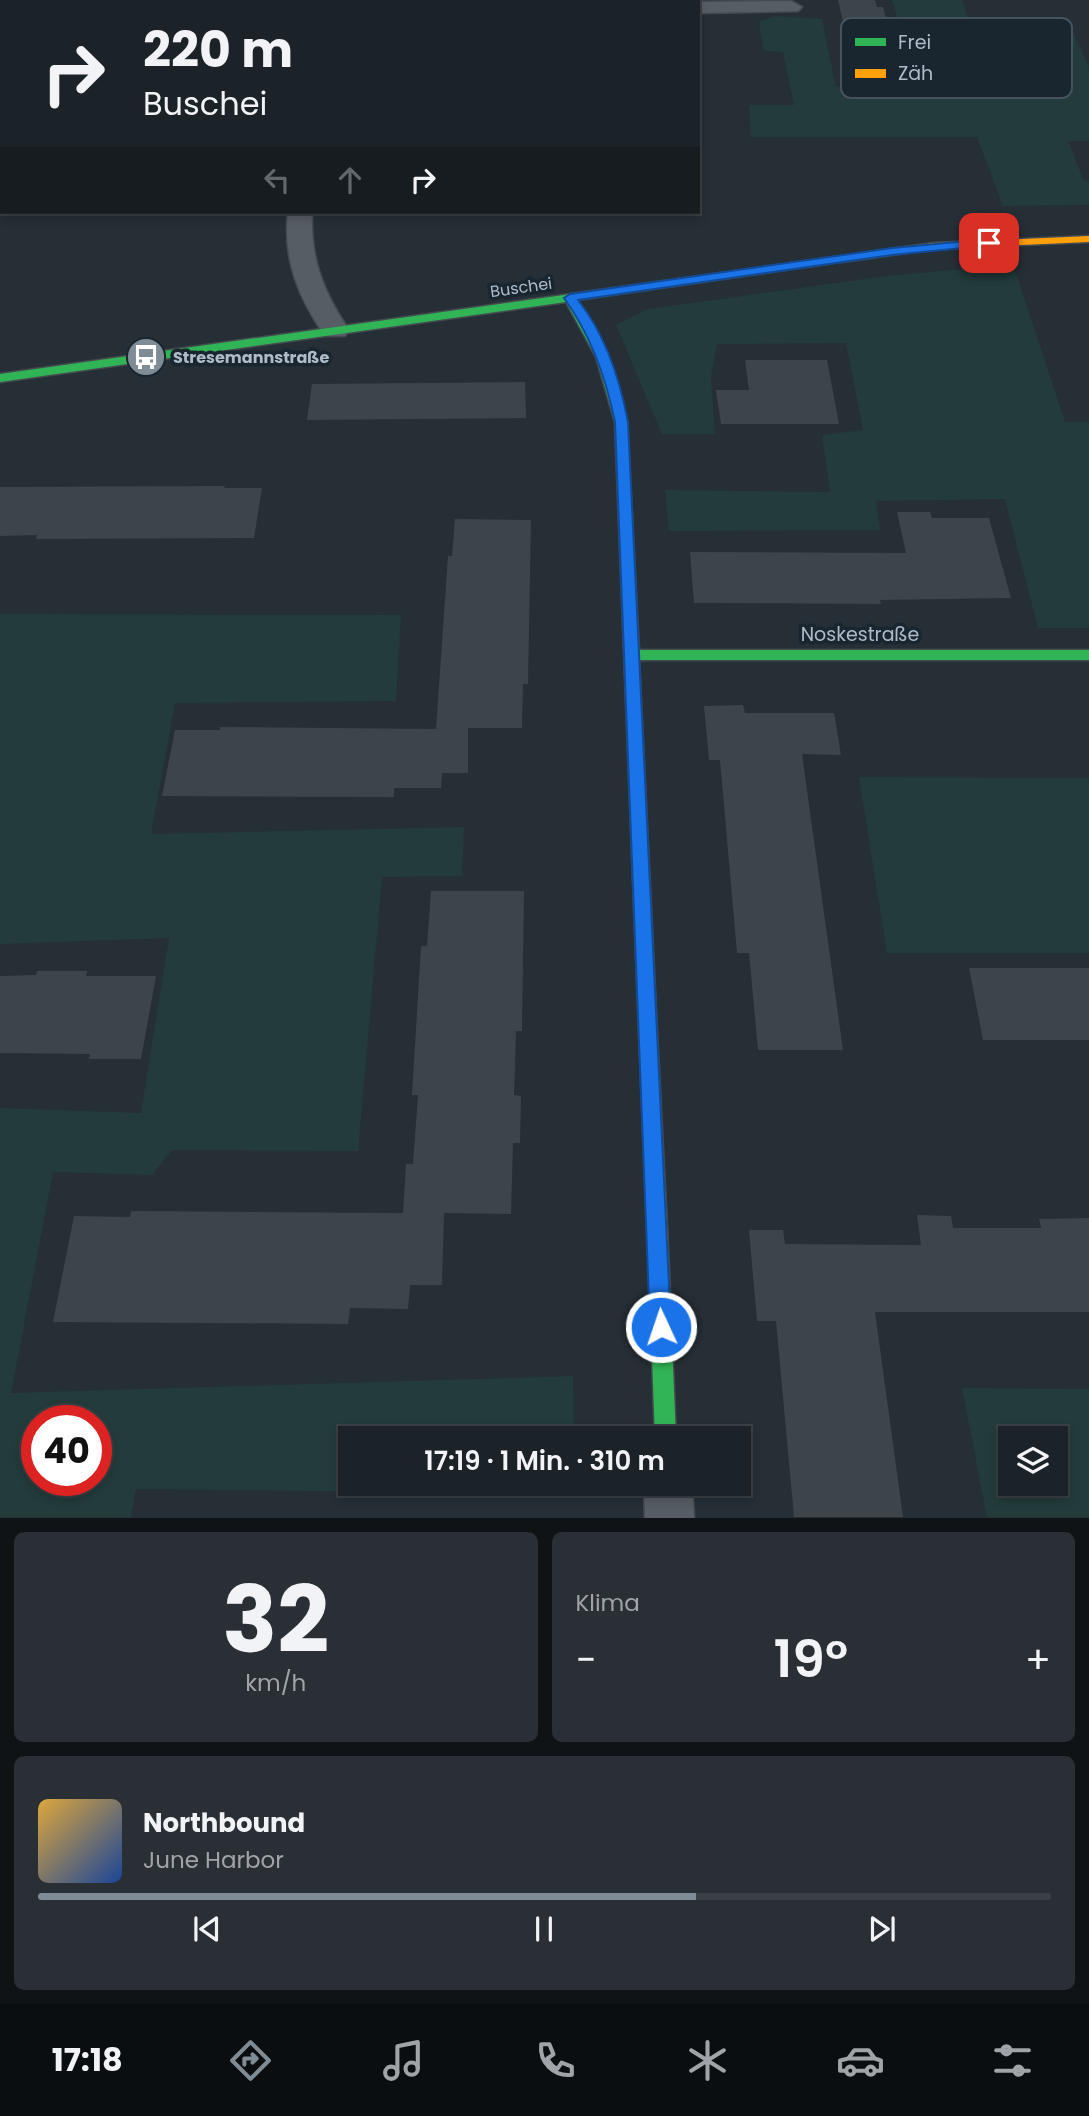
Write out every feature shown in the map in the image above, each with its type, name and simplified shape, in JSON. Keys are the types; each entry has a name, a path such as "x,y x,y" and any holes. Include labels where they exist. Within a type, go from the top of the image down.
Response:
{"street":[{"path":"700,7 791,7"},
{"path":"300,214 296,241 312,295 335,330"},
{"name":"Buschei","path":"0,378 934,246 1089,239"},
{"path":"570,298 583,314 614,385 621,422 665,1426"},
{"name":"Noskestraße","path":"631,655 1089,655"},
{"path":"669,1496 670,1517"}],"green space":[{"path":"892,0 962,0 968,18 897,18"},
{"path":"774,16 822,19 836,87 841,87 841,98 1072,98 1072,31 1089,67 1089,141 1068,141 1084,181 1089,181 1089,205 1003,206 977,137 751,137 749,105 794,105 783,52 764,51 759,22"},
{"path":"1009,265 1016,273 1065,422 1089,422 1089,628 1038,628 1005,499 876,501 880,530 669,531 665,490 830,492 822,435 863,430 846,343 717,344 711,377 715,434 662,434 616,325 648,309 886,276"},
{"path":"0,614 401,615 396,701 175,703 151,834 464,827 462,876 382,877 358,1151 172,1150 152,1175 53,1172 11,1393 573,1376 574,1426 338,1426 338,1491 136,1489 131,1517 0,1517 0,1108 141,1113 169,938 0,944"},
{"path":"859,777 1089,778 1089,953 887,953"},
{"path":"962,1388 1089,1389 1089,1517 987,1517"}],"building":[{"path":"838,0 875,0 877,7 883,7 886,18 842,18"},
{"path":"745,360 827,360 839,424 721,424 716,390 749,390"},
{"path":"525,382 526,418 307,420 312,384"},
{"path":"225,486 224,488 262,488 254,538 36,539 37,535 0,536 0,487"},
{"path":"897,512 930,512 932,518 989,518 1011,598 880,600 881,604 694,603 690,552 906,553"},
{"path":"455,519 531,520 528,684 523,684 522,728 468,728 468,773 442,773 441,788 394,788 394,797 162,796 175,730 220,730 220,727 436,729 448,556 452,556"},
{"path":"743,705 745,713 834,713 841,755 802,754 843,1050 758,1050 749,953 737,953 720,760 709,760 704,706"},
{"path":"431,891 524,891 522,1031 516,1031 514,1095 521,1096 520,1143 513,1143 511,1214 444,1213 442,1285 410,1285 408,1309 350,1308 348,1324 53,1322 74,1216 130,1217 131,1211 403,1213 406,1164 413,1164 418,1095 412,1095 421,946 427,946"},
{"path":"969,968 1089,968 1089,1040 983,1040"},
{"path":"37,971 87,971 86,976 156,976 141,1059 89,1059 90,1054 0,1053 0,976 36,975"},
{"path":"917,1215 951,1216 953,1228 1041,1228 1039,1219 1089,1218 1089,1312 875,1312 903,1517 794,1517 776,1321 757,1321 749,1230 783,1230 785,1244 921,1245"}],"traffic: fast":[{"path":"0,378 842,259"},
{"path":"570,298 580,312 602,357 621,422 648,1032"},
{"path":"631,655 1089,655"},
{"path":"658,1248 665,1426"}],"traffic: slow":[{"path":"842,259 934,246 1089,239"},
{"path":"648,1032 658,1248"}],"place":[{"name":"Stresemannstraße","path":"146,357"}],"route":[{"path":"661,1327 621,422 614,385 583,314 570,298 892,251 989,243"}]}
